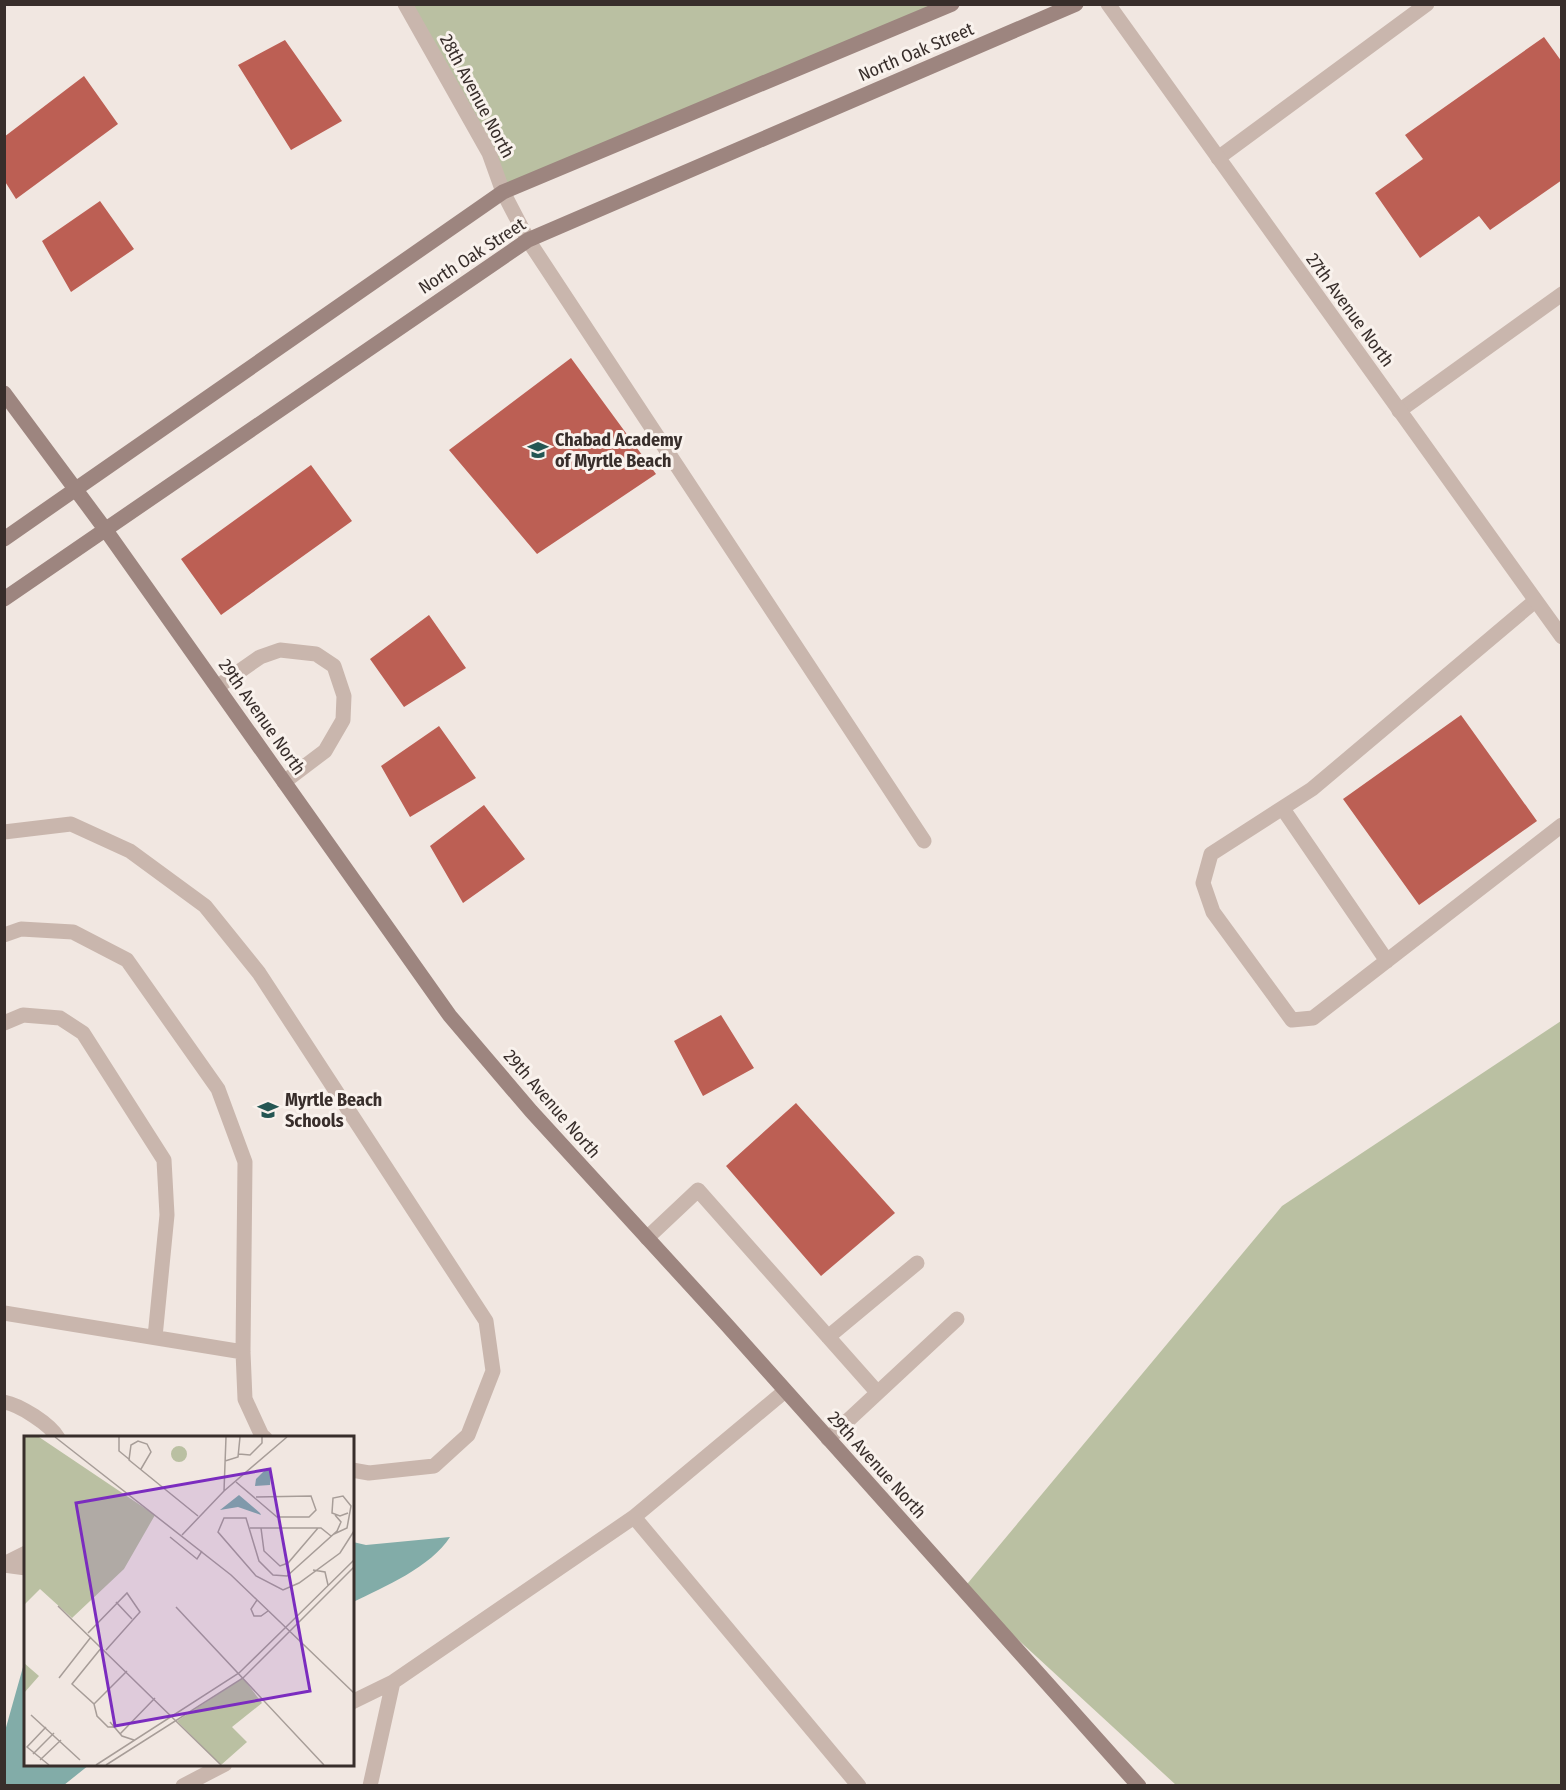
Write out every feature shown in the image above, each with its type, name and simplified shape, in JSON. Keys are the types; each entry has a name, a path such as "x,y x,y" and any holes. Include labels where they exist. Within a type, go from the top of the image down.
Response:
{"main road":[{"name":"North Oak Street","path":"4,539 503,192 952,4"},
{"name":"North Oak Street","path":"4,599 528,240 1076,4"},
{"name":"29th Avenue North","path":"4,393 105,529 450,1016 531,1111 1139,1785"}],"street":[{"name":"28th Avenue North","path":"405,4 489,153 503,192 528,240 924,841"},
{"name":"27th Avenue North","path":"1108,4 1535,601 1561,634"},
{"path":"1218,158 1426,4"},
{"path":"1399,411 1562,294"},
{"path":"1535,601 1312,789 1211,855 1203,883 1213,912 1292,1020 1313,1018 1562,825"},
{"path":"217,687 260,657 280,650 316,654 334,666 344,696 343,720 325,751 284,782"},
{"path":"1283,809 1387,961"},
{"path":"4,832 71,824 130,850 205,906 259,973 486,1321 493,1371 468,1436 434,1466 369,1473 354,1470"},
{"path":"4,935 21,928 73,932 127,960 218,1089 244,1162 243,1352 245,1399 262,1436"},
{"path":"4,1023 23,1015 60,1018 83,1033 164,1160 167,1215 155,1337"},
{"path":"647,1238 698,1190 877,1392"},
{"path":"828,1337 917,1263"},
{"path":"4,1312 243,1352"},
{"path":"828,1439 957,1318"},
{"path":"354,1701 393,1682 634,1517 785,1391"},
{"path":"4,1402 14,1404 54,1431 57,1436"},
{"path":"634,1517 859,1785"},
{"path":"4,1564 24,1553"},
{"path":"4,1564 24,1568"},
{"path":"370,1785 393,1682"},
{"path":"183,1785 221,1766"}],"green space":[{"path":"405,5 952,5 503,192"},
{"path":"1561,1021 1561,1785 1176,1785 963,1589 1282,1206"}],"water":[{"path":"450,1537 442,1548 419,1567 354,1602 354,1542 366,1545"},
{"path":"24,1664 24,1766 88,1766 64,1785 5,1785 5,1731"}],"building":[{"path":"1544,37 1562,62 1562,180 1490,230 1479,216 1420,258 1375,193 1423,159 1405,135"},
{"path":"285,40 342,121 291,150 238,65"},
{"path":"84,76 118,124 16,199 4,180 4,137"},
{"path":"100,201 134,249 71,292 42,241"},
{"path":"571,358 656,474 537,554 449,450"},
{"path":"311,465 352,521 221,615 181,559"},
{"path":"429,615 466,668 404,707 370,659"},
{"path":"1461,715 1537,821 1419,905 1343,799"},
{"path":"439,726 476,778 410,817 381,766"},
{"path":"484,805 525,859 463,903 430,846"},
{"path":"721,1015 754,1068 703,1096 674,1041"},
{"path":"796,1103 895,1213 821,1276 726,1166"}],"place":[{"name":"Chabad Academy of Myrtle Beach","path":"538,450"},
{"name":"Myrtle Beach Schools","path":"268,1110"}]}
